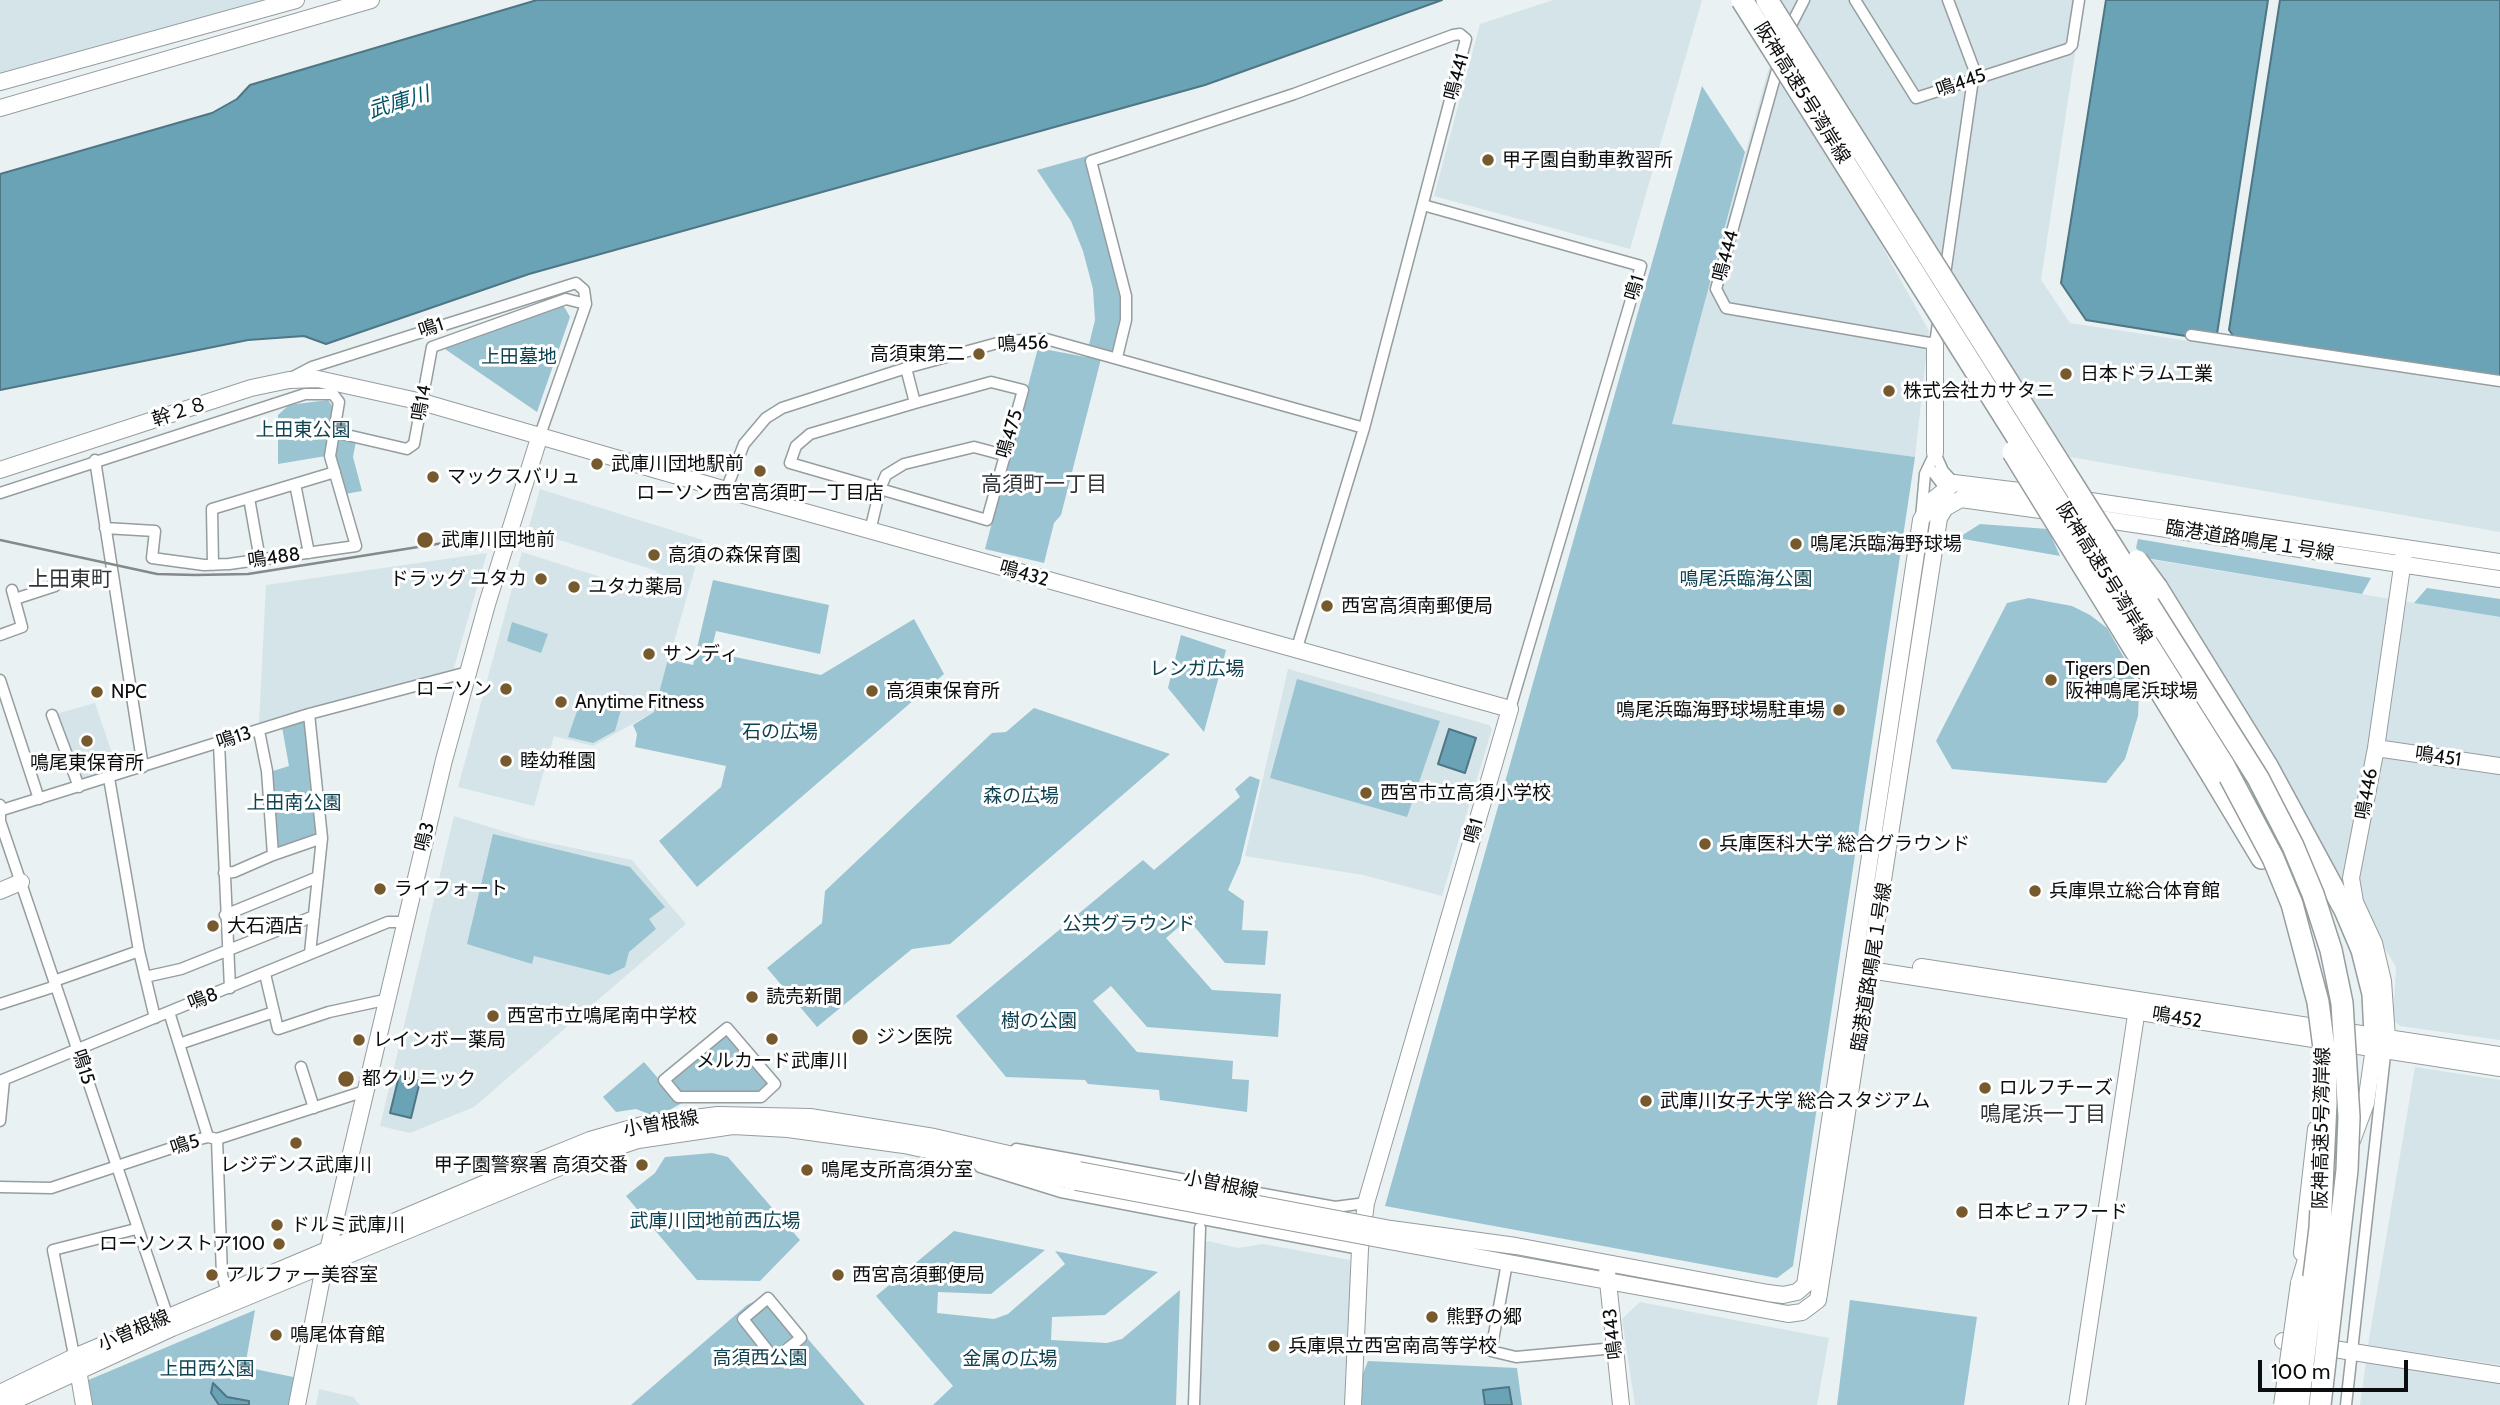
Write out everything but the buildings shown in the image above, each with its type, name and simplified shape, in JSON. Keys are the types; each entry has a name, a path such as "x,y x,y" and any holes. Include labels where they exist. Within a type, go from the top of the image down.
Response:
{"highway":[{"name":"阪神高速5号湾岸線","path":"1742,0 2223,764 2273,858 2292,904 2318,1002 2325,1056 2326,1103 2319,1228 2298,1405"},
{"name":"阪神高速5号湾岸線","path":"1767,0 2258,778 2293,846 2331,950 2342,1003 2349,1117 2347,1170 2320,1405"},
{"path":"1879,216 2026,478 2212,775 2275,883 2291,926 2316,1033"},
{"path":"2041,434 2157,588 2267,766 2346,911 2358,940 2373,994 2381,1043"}],"street":[{"path":"0,82 296,0"},
{"path":"0,108 174,60 371,0"},
{"name":"鳴444","path":"1804,0 1791,21 1716,289 1726,308 1935,344"},
{"name":"鳴445","path":"1855,0 1916,98 2068,49 2072,44 2079,0"},
{"path":"1921,520 1921,496 1932,460 1935,344 1975,78 1948,0"},
{"name":"鳴441","path":"1117,357 1126,320 1126,296 1091,161 1461,34 1465,39 1465,48 1364,428 1296,651"},
{"name":"鳴1","path":"1353,1405 1360,1249 1366,1202 1641,266 1423,205"},
{"name":"鳴1","path":"289,380 312,367 576,284 584,290 586,304"},
{"name":"鳴14","path":"334,432 407,449 415,444 432,347 566,299 586,304"},
{"name":"鳴3","path":"297,1405 324,1267 468,672 532,452 586,304"},
{"path":"2190,335 2500,381"},
{"name":"鳴456","path":"726,490 744,444 766,418 801,401 1005,341 1046,339 1364,428"},
{"path":"880,489 790,463 796,446 810,434 915,403 906,368"},
{"name":"幹２８","path":"0,470 251,388 289,380 318,379 363,386 422,401"},
{"name":"鳴475","path":"880,489 987,520 1023,390 991,382 915,403"},
{"path":"0,493 305,394 333,394 339,402 334,432"},
{"name":"鳴432","path":"422,401 870,531 1510,709"},
{"name":"鳴488","path":"105,528 120,526 155,531 152,558 213,565 356,546 331,456 334,432"},
{"path":"870,531 886,475 904,464 974,447 1004,455"},
{"path":"95,460 143,767"},
{"path":"1932,460 1961,499"},
{"path":"213,565 212,509 335,472"},
{"path":"295,484 309,553"},
{"name":"臨港道路鳴尾１号線","path":"1390,1235 1494,1243 1783,1295 1797,1292 1805,1285 1921,520 1934,499 1949,486 2500,562"},
{"path":"249,498 260,560"},
{"name":"臨港道路鳴尾１号線","path":"1390,1235 1507,1263 1788,1314 1802,1312 1818,1300 1872,965 1939,518 1945,508 1961,499 2500,579"},
{"name":"鳴446","path":"2299,1283 2321,1207 2362,1114 2381,1043 2383,981 2374,943 2355,902 2351,878 2376,748 2405,547"},
{"path":"0,635 22,627 13,595 55,586"},
{"name":"鳴13","path":"1,807 79,787 309,715 468,672"},
{"path":"0,680 38,799"},
{"path":"52,715 79,787"},
{"path":"309,715 322,838 310,953"},
{"path":"259,730 267,771 273,855"},
{"path":"219,743 230,988"},
{"name":"鳴451","path":"2376,748 2500,766"},
{"path":"109,778 139,951 155,1018"},
{"name":"鳴15","path":"1,807 0,821 115,1168 170,1323"},
{"path":"224,873 234,872 322,838"},
{"path":"225,915 318,877"},
{"path":"0,891 21,882"},
{"path":"145,977 181,969 227,953 314,916"},
{"name":"鳴8","path":"2,1080 388,922 406,922"},
{"path":"0,1004 139,951"},
{"name":"鳴452","path":"1854,962 2381,1043 2500,1055"},
{"path":"265,974 278,1029 329,1012 389,999"},
{"path":"2077,1405 2138,1006"},
{"path":"169,1012 212,1138 222,1275 228,1292"},
{"path":"179,1044 274,1012"},
{"path":"727,1028 775,1084 761,1097 678,1097 664,1080 727,1028"},
{"path":"2283,1405 2316,1128 2316,1033"},
{"path":"2346,1405 2381,1043"},
{"name":"鳴452","path":"2381,1043 2500,1068"},
{"path":"301,1067 314,1108"},
{"path":"0,1121 2,1080"},
{"name":"鳴5","path":"0,1187 51,1188 368,1090"},
{"name":"小曽根線","path":"170,1323 228,1292 578,1145 646,1124 718,1115 810,1117 1067,1156 1335,1207 1366,1202"},
{"name":"小曽根線","path":"0,1392 170,1323 324,1267 614,1146 664,1135 733,1126 788,1129 904,1145 955,1156 994,1172 1061,1192 1360,1249"},
{"path":"934,1137 1077,1176"},
{"path":"955,1156 1077,1176 1390,1235"},
{"path":"1194,1405 1200,1228"},
{"path":"84,1405 53,1250 136,1229"},
{"path":"1494,1243 1507,1263 1491,1351 1516,1357 1615,1348"},
{"name":"鳴443","path":"1608,1262 1606,1282 1621,1405"},
{"path":"768,1298 801,1338 776,1362 743,1319 768,1298"},
{"path":"2274,1405 2283,1340 2500,1376"},
{"name":"小曽根線","path":"5,1405 76,1363"}],"shaded area":[{"path":"0,0 272,0 0,78"},
{"name":"甲子園自動車教習所","path":"1553,0 1702,0 1630,249 1434,196 1480,24"},
{"path":"1778,0 2083,0 2041,280 2070,323 2500,388 2500,532 2070,457"},
{"path":"1769,67 1864,214 1929,331 1915,457 1671,424"},
{"path":"540,489 703,540 654,712 593,746 554,736 534,806 458,787 522,552 651,593 657,571 528,530"},
{"path":"487,553 453,671 259,724 266,585"},
{"path":"2148,559 2500,617 2500,1040 2400,1026 2393,1020 2396,967"},
{"name":"西宮市立高須小学校","path":"1288,669 1489,725 1492,729 1442,896 1363,875 1245,856"},
{"name":"鳴尾東保育所","path":"95,703 117,768 80,780 56,714"},
{"name":"西宮市立鳴尾南中学校","path":"454,816 525,838 632,860 686,924 474,1107 410,1133 380,1126"},
{"path":"2415,1067 2500,1080 2500,1365 2368,1345"},
{"name":"兵庫県立西宮南高等学校","path":"1208,1241 1238,1248 1263,1244 1350,1260 1352,1287 1347,1405 1197,1405 1203,1244"},
{"path":"1640,1302 1829,1338 1817,1405 1635,1405 1622,1319"},
{"path":"2366,1362 2500,1383 2500,1405 2360,1405"},
{"path":"319,1389 353,1397 360,1405 316,1405"}],"green space":[{"name":"鳴尾浜臨海公園","path":"1702,86 1745,152 1672,424 1915,457 1793,1266 1777,1278 1385,1206"},
{"path":"1087,156 1123,298 1123,319 1112,361 1101,359 1061,515 1054,523 1044,563 985,549 1038,348 1086,357 1095,320 1093,289 1083,251 1071,221 1037,170"},
{"name":"上田墓地","path":"562,303 570,317 537,412 442,347"},
{"name":"上田東公園","path":"328,400 333,407 326,456 278,464 278,415 289,405"},
{"path":"337,436 356,441 353,457 362,491 345,494 334,455"},
{"path":"1980,524 2048,529 2060,556 1958,538"},
{"path":"2138,539 2371,578 2362,594 2146,558 2136,548"},
{"name":"石の広場","path":"713,580 829,605 820,654 716,631 711,652 821,675 914,619 944,674 697,887 659,841 721,787 726,766 635,747 637,734 633,725 654,712 668,659 693,665"},
{"path":"2427,588 2500,599 2500,617 2414,603"},
{"name":"Tigers Den 阪神鳴尾浜球場","path":"2029,598 2072,606 2090,615 2107,628 2130,668 2139,692 2138,716 2125,759 2106,783 1952,769 1936,741 2007,603"},
{"path":"512,622 548,634 541,653 507,641"},
{"name":"レンガ広場","path":"1181,635 1226,650 1204,732 1168,688"},
{"path":"1297,679 1440,721 1407,817 1270,778"},
{"path":"583,694 622,706 615,731 593,743 568,737"},
{"name":"森の広場","path":"1034,708 1170,754 950,944 912,949 817,1027 767,968 822,923 825,891 992,733 1006,732"},
{"name":"上田南公園","path":"306,718 320,836 275,851 270,772 289,766 282,727"},
{"name":"樹の公園","path":"1250,776 1260,780 1240,863 1228,890 1244,901 1242,930 1268,931 1265,965 1225,963 1188,919 1166,938 1212,990 1281,994 1278,1037 1147,1027 1111,986 1093,1001 1137,1052 1233,1061 1232,1079 1249,1080 1247,1112 1160,1100 1159,1090 1088,1084 1085,1080 1006,1077 956,1016 1143,860 1154,870 1240,797 1235,789"},
{"path":"493,834 630,867 665,907 649,919 656,929 629,952 625,967 609,975 534,956 532,964 467,944"},
{"path":"727,1029 776,1088 761,1100 682,1103 657,1117 636,1109 616,1112 603,1097 644,1062 663,1084"},
{"name":"武庫川団地前西広場","path":"712,1153 728,1157 800,1240 760,1281 697,1280 626,1196 655,1173 665,1157"},
{"name":"金属の広場","path":"954,1231 1045,1250 991,1294 938,1292 937,1313 994,1319 1008,1314 1065,1264 1055,1251 1158,1272 1105,1315 1052,1317 1051,1340 1107,1343 1122,1339 1180,1290 1176,1405 933,1405 953,1386 876,1296"},
{"name":"高須西公園","path":"769,1294 865,1405 631,1405 747,1305"},
{"path":"1850,1300 1977,1317 1964,1405 1837,1405"},
{"name":"上田西公園","path":"255,1310 245,1367 298,1378 293,1405 90,1405 86,1381"},
{"path":"1368,1361 1517,1368 1522,1405 1360,1405 1362,1376"}],"water":[{"name":"武庫川","path":"537,0 1442,0 1205,85 529,274 326,344 304,336 248,340 0,390 0,174 212,113 237,99 250,85"},
{"path":"2106,0 2268,0 2217,334 2198,338 2086,320 2061,283"},
{"path":"2280,0 2500,0 2500,377 2234,337 2229,330"},
{"path":"1449,729 1476,738 1465,773 1438,764"},
{"path":"399,1076 420,1081 411,1118 390,1113"},
{"path":"213,1383 227,1397 249,1401 249,1405 219,1405 211,1393"},
{"path":"1509,1387 1512,1405 1485,1405 1483,1390"}],"railway":[{"path":"0,540 157,574 195,575 248,574 481,537"}],"place":[{"name":"甲子園自動車教習所","path":"1488,160"},
{"name":"高須東第二","path":"979,354"},
{"name":"日本ドラム工業","path":"2066,374"},
{"name":"株式会社カサタニ","path":"1889,391"},
{"name":"武庫川団地駅前","path":"597,464"},
{"name":"ローソン西宮高須町一丁目店","path":"760,471"},
{"name":"マックスバリュ","path":"433,477"},
{"name":"武庫川団地前","path":"425,540"},
{"name":"鳴尾浜臨海野球場","path":"1796,544"},
{"name":"高須の森保育園","path":"654,555"},
{"name":"ドラッグ ユタカ","path":"541,579"},
{"name":"ユタカ薬局","path":"574,587"},
{"name":"西宮高須南郵便局","path":"1327,606"},
{"name":"サンディ","path":"649,654"},
{"name":"Tigers Den 阪神鳴尾浜球場","path":"2051,680"},
{"name":"ローソン","path":"506,689"},
{"name":"高須東保育所","path":"872,691"},
{"name":"NPC","path":"97,692"},
{"name":"Anytime Fitness","path":"561,702"},
{"name":"鳴尾浜臨海野球場駐車場","path":"1839,710"},
{"name":"鳴尾東保育所","path":"87,741"},
{"name":"睦幼稚園","path":"506,761"},
{"name":"西宮市立高須小学校","path":"1366,793"},
{"name":"兵庫医科大学 総合グラウンド","path":"1705,844"},
{"name":"ライフォート","path":"380,889"},
{"name":"兵庫県立総合体育館","path":"2035,891"},
{"name":"大石酒店","path":"213,926"},
{"name":"読売新聞","path":"752,997"},
{"name":"西宮市立鳴尾南中学校","path":"493,1016"},
{"name":"ジン医院","path":"860,1037"},
{"name":"メルカード武庫川","path":"772,1039"},
{"name":"レインボー薬局","path":"359,1040"},
{"name":"都クリニック","path":"346,1079"},
{"name":"ロルフチーズ","path":"1985,1088"},
{"name":"武庫川女子大学 総合スタジアム","path":"1646,1101"},
{"name":"レジデンス武庫川","path":"296,1143"},
{"name":"甲子園警察署 高須交番","path":"642,1165"},
{"name":"鳴尾支所高須分室","path":"807,1170"},
{"name":"日本ピュアフード","path":"1962,1212"},
{"name":"ドルミ武庫川","path":"277,1225"},
{"name":"ローソンストア100","path":"279,1244"},
{"name":"アルファー美容室","path":"212,1275"},
{"name":"西宮高須郵便局","path":"838,1275"},
{"name":"熊野の郷","path":"1432,1317"},
{"name":"鳴尾体育館","path":"276,1335"},
{"name":"兵庫県立西宮南高等学校","path":"1274,1346"}],"district":[{"name":"高須町一丁目","path":"1044,485"},
{"name":"上田東町","path":"70,580"},
{"name":"鳴尾浜一丁目","path":"2043,1115"}],"park label":[{"name":"公共グラウンド","path":"1129,924"}]}
